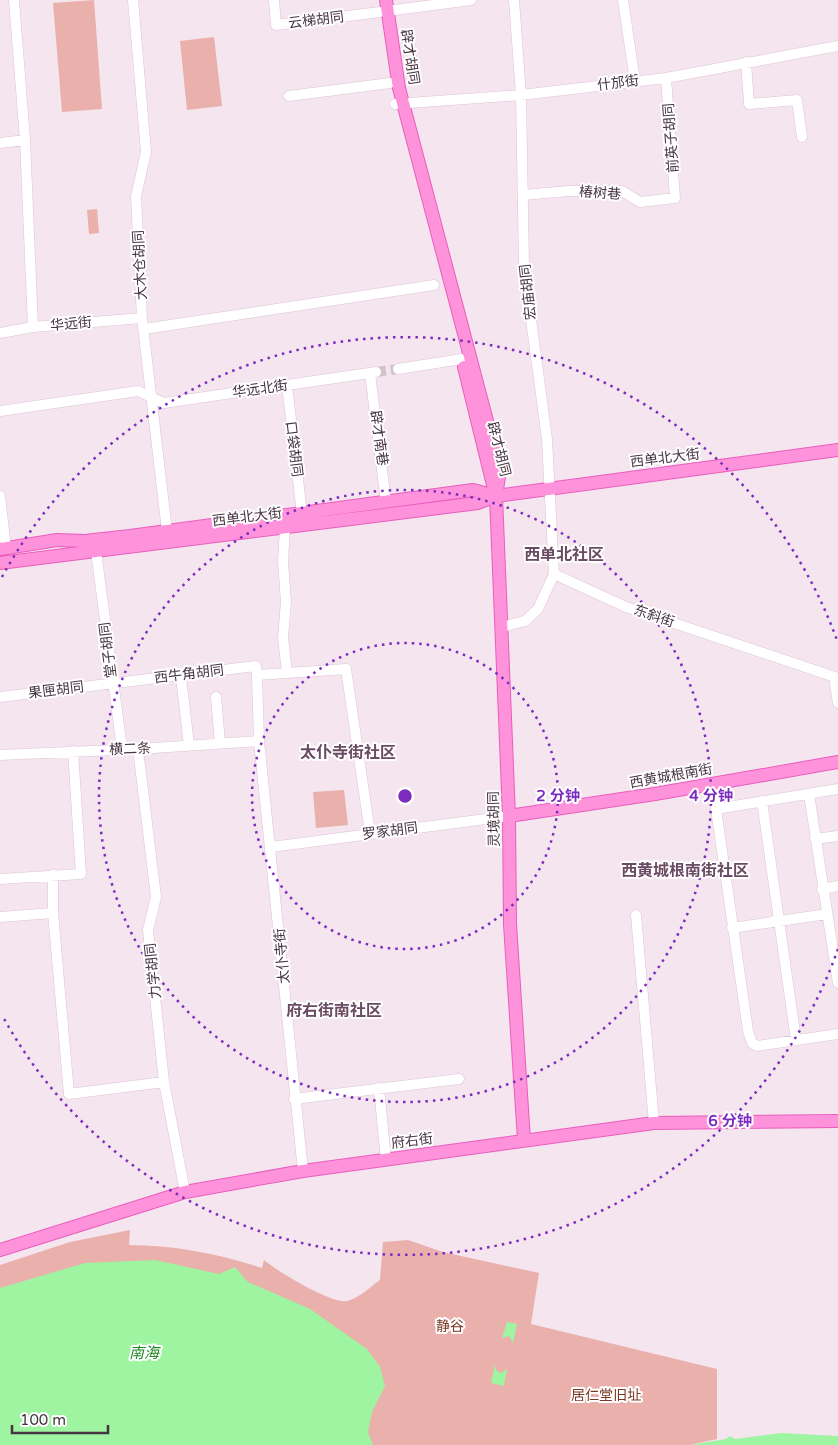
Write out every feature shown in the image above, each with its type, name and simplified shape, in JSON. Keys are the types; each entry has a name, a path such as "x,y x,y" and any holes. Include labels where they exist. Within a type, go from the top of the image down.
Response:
{"main road":[{"name":"辟才胡同","path":"383,6 390,83 399,103 500,470 496,501"},
{"name":"辟才胡同","path":"383,6 399,103 496,501"},
{"name":"西单北大街","path":"0,563 496,501 550,488 838,450"},
{"name":"西单北大街","path":"3,548 57,540 85,541 168,531 473,490 496,501"},
{"name":"灵境胡同","path":"496,501 509,816 510,924 524,1140"},
{"name":"西黄城根南街","path":"509,816 838,762"},
{"name":"府右街","path":"0,1250 185,1192 303,1172 654,1123 838,1121"}],"street":[{"path":"14,0 25,140 33,327"},
{"name":"大木仓胡同","path":"133,0 146,152 136,196 143,324 150,398 168,531"},
{"name":"云梯胡同","path":"274,0 276,25 383,6"},
{"path":"383,6 465,0"},
{"name":"宏庙胡同","path":"514,0 521,95 524,267 547,439 550,488"},
{"path":"623,0 635,81"},
{"name":"什邡街","path":"399,103 521,95 666,78 838,46"},
{"path":"746,62 750,104 797,100 802,137"},
{"name":"前英子胡同","path":"666,78 676,198"},
{"path":"289,96 390,83"},
{"path":"0,143 25,140"},
{"name":"椿树巷","path":"523,195 569,191 622,191 640,202 676,198"},
{"name":"华远街","path":"0,333 33,327 143,324 434,286"},
{"path":"398,369 462,359"},
{"name":"华远北街","path":"0,411 138,392 164,403 373,373"},
{"name":"辟才南巷","path":"373,373 386,502"},
{"name":"口袋胡同","path":"286,385 302,514"},
{"path":"502,627 525,621 538,609 554,574 550,488"},
{"path":"0,496 3,548"},
{"path":"285,528 283,562 286,602 284,638 287,672"},
{"name":"堂子胡同","path":"96,551 122,749"},
{"name":"东斜街","path":"554,574 626,607 836,677"},
{"name":"西牛角胡同","path":"112,684 256,666 257,675"},
{"path":"257,675 346,669 370,833"},
{"name":"太仆寺街","path":"257,675 259,741 271,847 294,1099 303,1172"},
{"path":"181,677 189,745"},
{"path":"836,677 838,703"},
{"name":"果匣胡同","path":"0,697 112,684"},
{"path":"216,697 220,743"},
{"name":"横二条","path":"0,754 138,749 259,741"},
{"name":"力学胡同","path":"138,749 156,897 148,930 164,1082 185,1192"},
{"path":"0,879 81,874 73,751"},
{"path":"712,784 732,928 752,1044 757,1046 838,1034"},
{"path":"716,808 838,789"},
{"path":"809,794 826,914 834,935 838,982"},
{"path":"762,801 796,1040"},
{"name":"罗家胡同","path":"271,847 509,816"},
{"path":"815,839 838,836"},
{"path":"53,876 53,913 69,1094 164,1082"},
{"path":"822,889 838,886"},
{"path":"0,917 53,913"},
{"path":"732,928 826,914"},
{"path":"636,915 654,1123"},
{"path":"294,1099 459,1079"},
{"path":"379,1088 386,1160"}],"green space":[{"path":"94,0 102,109 62,112 53,3"},
{"path":"214,37 222,106 187,110 180,41"},
{"path":"97,209 99,233 89,234 87,210"},
{"path":"344,790 348,825 316,828 313,792"},
{"path":"130,1230 129,1245 146,1245 196,1251 262,1268 264,1260 304,1286 339,1301 355,1298 380,1280 383,1242 408,1240 443,1252 539,1273 531,1324 717,1369 717,1439 690,1445 0,1445 0,1265 70,1242"}],"water":[{"name":"南海","path":"155,1260 219,1274 235,1267 248,1282 310,1309 367,1349 380,1367 385,1386 372,1412 368,1432 373,1445 0,1445 0,1288 85,1263"},
{"path":"507,1322 517,1324 513,1343 509,1336 502,1338"},
{"path":"495,1365 496,1370 501,1373 507,1369 504,1386 491,1383"},
{"path":"781,1433 838,1436 838,1445 690,1445 726,1439 730,1436 735,1439"}],"tunnel":[{"path":"376,372 398,369"}],"district":[{"name":"西单北社区","path":"564,555"},
{"name":"太仆寺街社区","path":"348,753"},
{"name":"西黄城根南街社区","path":"685,871"},
{"name":"府右街南社区","path":"334,1011"}],"park label":[{"name":"静谷","path":"450,1326"},
{"name":"居仁堂旧址","path":"606,1395"}]}
